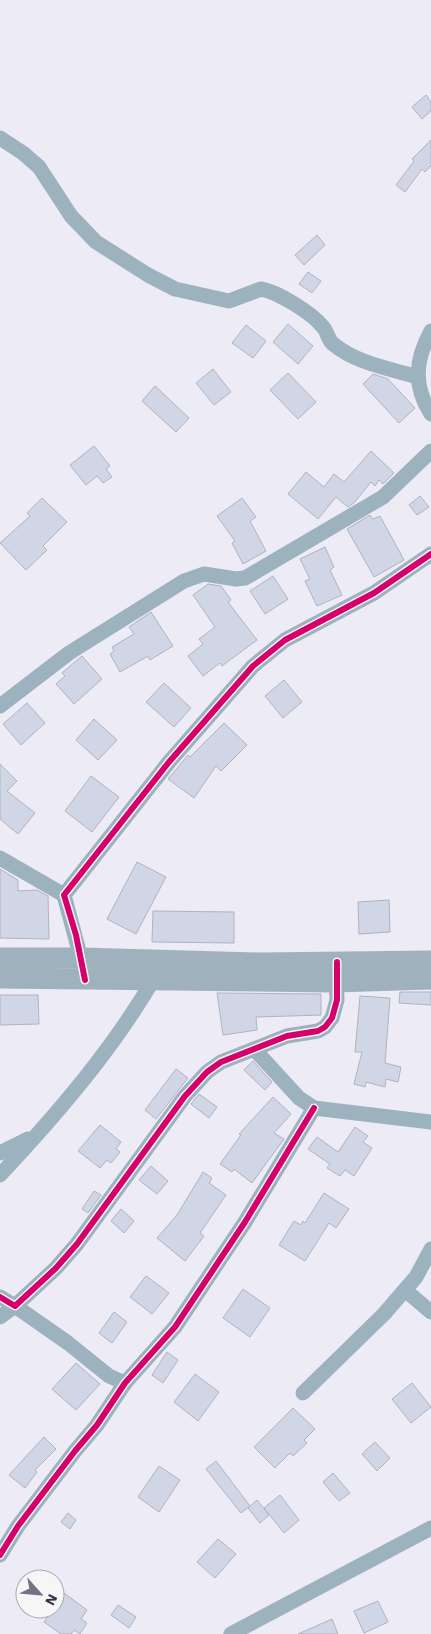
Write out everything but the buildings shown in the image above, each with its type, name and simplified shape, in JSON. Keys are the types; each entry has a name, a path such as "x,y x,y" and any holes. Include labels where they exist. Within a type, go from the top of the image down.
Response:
{"main road":[{"path":"0,958 164,960 431,980"},
{"path":"0,978 154,979 336,972 431,961"}],"street":[{"path":"0,138 23,152 39,167 71,216 96,242 148,275 175,289 228,301 261,289 266,290 279,295 311,317 324,327 331,342 349,353 373,364 418,377"},
{"path":"431,331 422,348 418,377 418,388 431,414"},
{"path":"0,706 68,653 184,581 204,574 236,579 245,578 383,497 431,450"},
{"path":"64,895 168,762 253,666 285,640 374,593 431,554"},
{"path":"0,858 64,895 82,958 85,980"},
{"path":"0,1175 100,1059 154,979 164,960"},
{"path":"0,1317 15,1306 56,1268 77,1244 185,1096 206,1072 221,1062 287,1036 318,1031 325,1027 332,1018 337,1000 336,972"},
{"path":"254,1049 299,1098 314,1108 431,1122"},
{"path":"0,1555 18,1526 97,1425 125,1383 175,1327 245,1222 314,1108"},
{"path":"0,1153 36,1135"},
{"path":"303,1393 366,1332 405,1290 416,1277 431,1249"},
{"path":"405,1290 431,1312"},
{"path":"0,1297 68,1343 109,1376 125,1383"},
{"path":"231,1634 431,1528"}],"cycle path":[{"path":"85,980 76,935 64,895 169,762 253,666 285,640 374,593 431,554"},
{"path":"0,1297 15,1306 56,1268 77,1244 185,1096 207,1072 221,1062 287,1036 318,1031 325,1027 332,1018 337,1000 337,962"},
{"path":"0,1555 18,1526 97,1425 125,1383 175,1327 245,1222 314,1108"}]}
